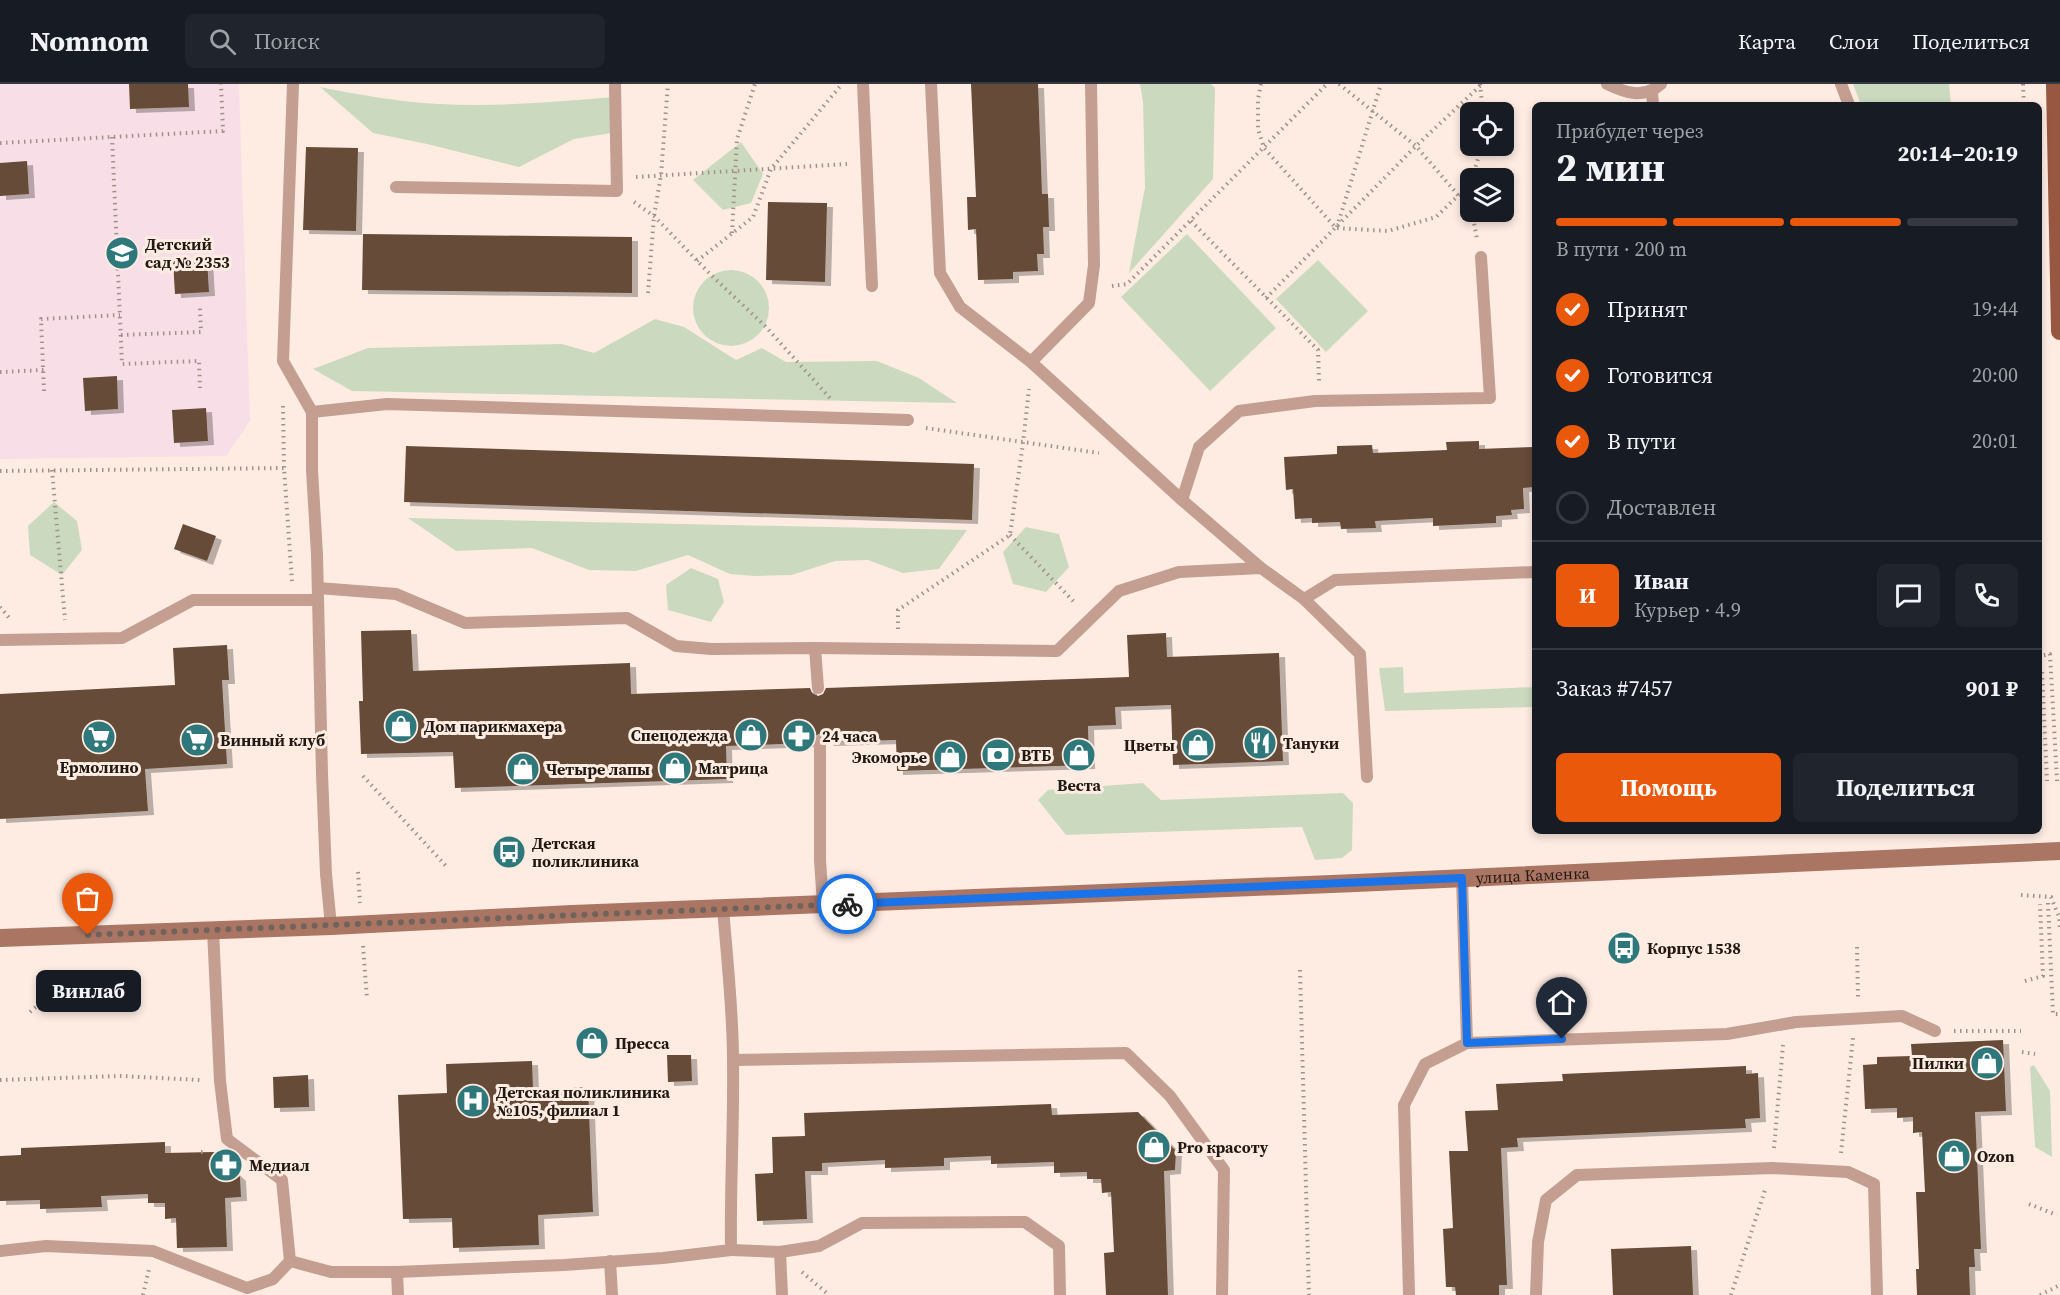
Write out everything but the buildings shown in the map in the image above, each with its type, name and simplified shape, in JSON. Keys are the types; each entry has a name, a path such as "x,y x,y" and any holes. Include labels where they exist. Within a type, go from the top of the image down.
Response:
{"main road":[{"path":"2055,84 2060,331"},
{"name":"улица Каменка","path":"0,938 331,926 2060,851"}],"lane":[{"path":"293,84 283,361 312,412 322,774 331,926"},
{"path":"396,188 617,190 615,84"},
{"path":"863,84 872,286"},
{"path":"931,84 940,273 960,307 1031,362 1182,500 1261,568 1304,599 1360,654 1367,777"},
{"path":"1031,362 1089,303 1094,265 1091,84"},
{"path":"1607,84 1625,93 1656,88"},
{"path":"1841,84 1847,102"},
{"path":"1182,500 1200,447 1239,411 1320,401 1490,398 1481,257"},
{"path":"312,412 387,404 908,420"},
{"path":"0,640 122,638 193,600 293,600 318,594 396,594 465,623 627,618 676,646 711,649 1057,651 1119,591 1179,572 1261,568"},
{"path":"1304,599 1335,580 1532,572"},
{"path":"815,648 818,688"},
{"path":"820,742 820,860 823,905"},
{"path":"1462,878 1467,1043"},
{"path":"723,908 733,1060 731,1250"},
{"path":"0,1251 46,1246 153,1251 247,1291 273,1279 290,1261 282,1180 227,1140 220,1082 213,930"},
{"path":"1409,1295 1404,1105 1425,1064 1467,1043 1727,1034 1796,1022 1902,1016 1935,1031"},
{"path":"733,1060 1126,1053 1170,1096 1224,1170 1222,1295"},
{"path":"1536,1295 1538,1242 1546,1200 1577,1175 1772,1168 1848,1172 1874,1184 1877,1295"},
{"path":"290,1261 331,1272 397,1272 564,1265 663,1258 731,1250 780,1252 819,1246 862,1223 1025,1222 1059,1246 1060,1295"},
{"path":"780,1252 782,1295"},
{"path":"610,1261 612,1295"},
{"path":"397,1272 398,1295"}],"path":[{"path":"0,143 223,131 221,84"},
{"path":"648,293 668,84"},
{"path":"732,233 737,139 755,84"},
{"path":"697,261 753,217 771,169 842,84"},
{"path":"1261,84 1258,99 1258,129 1264,148 1336,228 1389,231 1436,217 1459,194 1416,146 1339,84"},
{"path":"1091,289 1127,284 1327,84"},
{"path":"1336,228 1381,84"},
{"path":"1481,84 1482,102"},
{"path":"1266,298 1416,146 1481,84"},
{"path":"2023,84 2024,102"},
{"path":"112,137 122,364 199,361 200,387"},
{"path":"849,419 765,326 654,216 617,190 627,178 866,162"},
{"path":"1191,221 1318,350 1320,401"},
{"path":"121,335 201,332 200,308"},
{"path":"44,391 41,319 120,315"},
{"path":"283,361 284,468 293,600"},
{"path":"898,649 898,610 1010,535 1023,443 1031,362"},
{"path":"0,372 44,370"},
{"path":"908,420 925,428 1136,458"},
{"path":"0,471 284,468"},
{"path":"52,470 67,639"},
{"path":"1010,535 1091,619"},
{"path":"2042,655 2050,654 2056,781"},
{"path":"2042,670 2047,781"},
{"path":"363,776 446,866"},
{"path":"2021,896 2051,897 2059,917 2060,931"},
{"path":"2048,903 2053,1014 2060,1014"},
{"path":"2025,981 2043,976 2040,904"},
{"path":"1839,1172 1853,1034 1858,1019 1857,947"},
{"path":"1300,970 1309,1295"},
{"path":"30,1012 70,978"},
{"path":"1935,1031 2021,1032"},
{"path":"1731,1295 1772,1168 1783,1037"},
{"path":"2022,1052 2035,1054"},
{"path":"0,1080 120,1076 220,1082"},
{"path":"2029,1204 2057,1215"},
{"path":"2040,1295 2060,1285"}],"shaded area":[{"name":"Детский сад № 2353","path":"0,84 239,84 250,421 226,456 0,459"}],"green space":[{"path":"1140,84 1211,84 1215,88 1213,179 1129,273 1145,187 1143,102"},
{"path":"1853,84 1949,84 1951,102 1860,102"},
{"path":"320,87 394,100 461,105 526,104 613,97 618,132 574,139 519,167 373,133"},
{"path":"741,142 763,174 751,203 723,210 693,180"},
{"path":"1187,234 1276,328 1210,391 1121,297"},
{"path":"1318,260 1368,311 1326,352 1276,299"},
{"path":"724,270 738,270 752,276 763,287 769,301 766,323 758,335 738,346 724,346 710,340 699,329 693,315 693,301 699,287 710,276"},
{"path":"655,319 684,327 736,360 762,348 786,362 877,361 919,378 957,403 352,391 313,369 368,348 562,344 594,353"},
{"path":"54,502 77,521 82,550 62,575 30,555 28,526"},
{"path":"408,518 967,530 939,569 903,573 868,560 835,561 792,575 754,576 730,574 688,555 636,571 589,570 532,548 456,551"},
{"path":"1026,527 1059,534 1069,567 1046,592 1013,584 1003,552"},
{"path":"691,568 718,579 724,602 711,622 668,610 666,585"},
{"path":"1403,667 1404,693 1532,687 1532,707 1385,711 1379,668"},
{"path":"1143,783 1161,800 1343,793 1353,803 1352,850 1342,858 1315,860 1302,827 1066,835 1038,800 1048,790"},
{"path":"2034,1065 2050,1091 2052,1157 2035,1147 2030,1067"}],"way so far":[{"path":"88,935 847,904"}],"place":[{"name":"Детский сад № 2353","path":"122,253"},
{"name":"Дом парикмахера","path":"401,726"},
{"name":"Спецодежда","path":"751,735"},
{"name":"24 часа","path":"799,736"},
{"name":"Ермолино","path":"99,737"},
{"name":"Винный клуб","path":"197,740"},
{"name":"Тануки","path":"1260,743"},
{"name":"Цветы","path":"1198,745"},
{"name":"ВТБ","path":"998,755"},
{"name":"Веста","path":"1079,755"},
{"name":"Экоморье","path":"950,757"},
{"name":"Матрица","path":"675,768"},
{"name":"Четыре лапы","path":"523,769"},
{"name":"Детская поликлиника","path":"509,852"},
{"name":"Винлаб","path":"88,935"},
{"name":"Корпус 1538","path":"1624,948"},
{"name":"Пресса","path":"592,1043"},
{"name":"Пилки","path":"1987,1063"},
{"name":"Детская поликлиника №105, филиал 1","path":"473,1101"},
{"name":"Pro красоту","path":"1154,1147"},
{"name":"Ozon","path":"1954,1156"},
{"name":"Медиал","path":"226,1165"}],"route":[{"path":"847,904 1462,878 1467,1043 1562,1039"}]}
